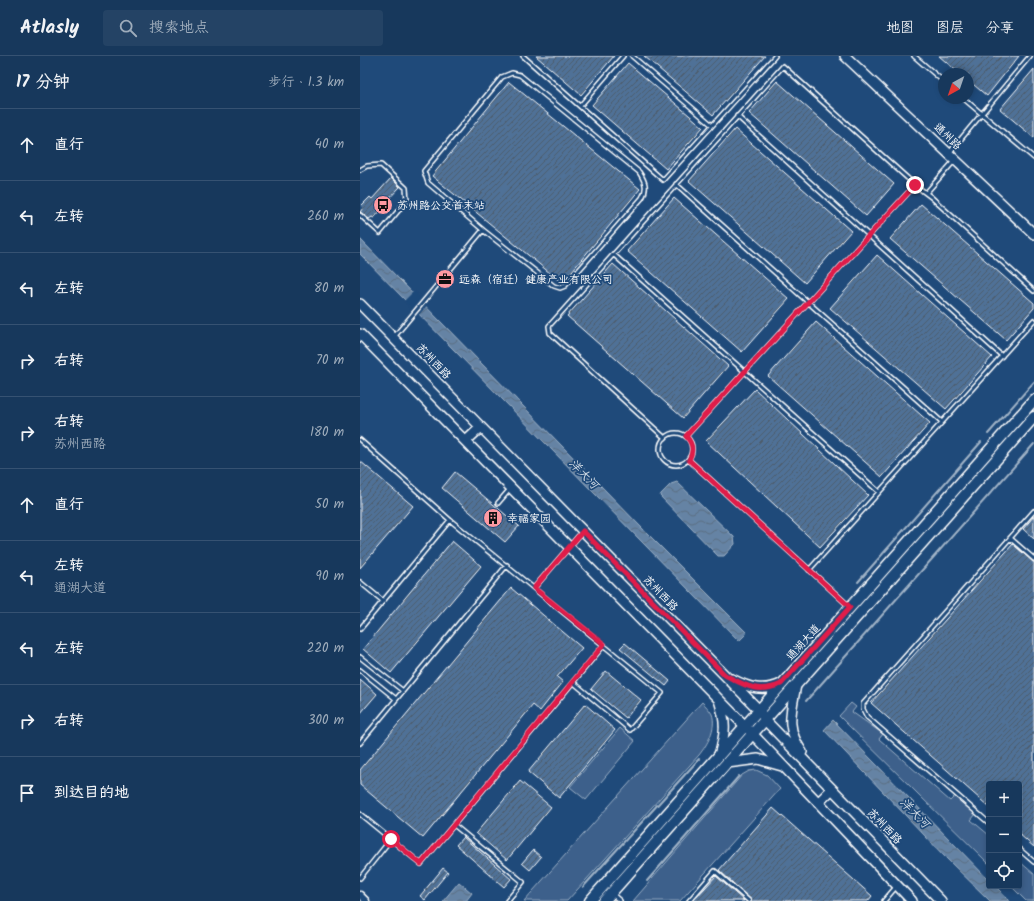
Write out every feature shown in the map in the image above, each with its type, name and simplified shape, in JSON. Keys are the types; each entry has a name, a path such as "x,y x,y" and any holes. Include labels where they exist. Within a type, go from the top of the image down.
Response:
{"main road":[{"name":"通州路","path":"845,56 1034,234"},
{"name":"苏州西路","path":"360,304 725,675 759,710 765,720 941,901"},
{"path":"360,334 718,698 912,901"},
{"name":"通湖大道","path":"604,901 727,763 749,730 759,710 781,684 1034,400"},
{"name":"通湖大道","path":"590,901 719,756 749,730 765,720 1034,416"},
{"path":"466,441 481,427"},
{"path":"725,675 754,688 771,689 781,684"},
{"path":"796,685 791,710 791,730 796,742 814,770"},
{"path":"718,698 725,729 725,737 719,756"},
{"path":"727,763 758,759 784,767"},
{"path":"818,803 832,789"}],"street":[{"path":"360,895 366,901"}],"lane":[{"path":"523,56 663,180 774,56"},
{"path":"580,106 623,56"},
{"path":"632,56 712,125"},
{"path":"914,56 938,77"},
{"path":"926,193 982,114 1030,56"},
{"path":"665,438 550,333 549,326 783,66 1034,291"},
{"path":"506,74 520,75 639,172 645,181 646,192 642,198 565,286 560,288 554,286 483,230 428,183 424,172 506,74"},
{"path":"970,104 1034,158"},
{"path":"737,116 1002,356"},
{"path":"360,170 367,166 381,165 405,186 407,200 380,233 360,215"},
{"path":"676,184 942,422"},
{"path":"686,436 915,185"},
{"path":"394,337 483,230"},
{"path":"614,254 879,492"},
{"path":"809,570 1034,320"},
{"path":"676,433 686,436 692,445 689,460 679,465 669,464 664,460 660,450 660,445 665,438 676,433"},
{"path":"360,440 450,520 662,692 630,730 573,682"},
{"path":"689,460 858,614"},
{"path":"498,503 511,488"},
{"path":"986,820 867,717 863,709 863,704 1034,511"},
{"path":"360,629 450,520"},
{"path":"534,588 583,531"},
{"path":"1010,538 1034,559"},
{"path":"360,743 507,566"},
{"path":"360,582 383,601"},
{"path":"360,814 421,864 604,644"},
{"path":"360,657 402,691"},
{"path":"360,670 396,699"},
{"path":"454,825 523,882 507,901"},
{"path":"360,878 391,839"},
{"path":"1022,852 1034,862"},
{"path":"689,901 715,871 749,901"},
{"path":"884,901 897,886"},
{"path":"611,893 620,901"}],"shaded area":[{"path":"702,702 712,714 713,725 708,741 699,755 567,901 524,901"},
{"path":"851,703 856,707 852,712 883,734 879,739 950,801 955,796 976,814 971,820 986,832 986,861 839,716"},
{"path":"620,728 635,741 586,800 570,787"},
{"path":"756,770 767,775 780,789 680,901 633,901 742,775 749,771"},
{"path":"1022,864 1034,874 1034,901 1026,901 1014,889 1022,889"}],"water":[{"name":"洋大河","path":"360,239 642,528 747,633 739,641 360,254"},
{"path":"677,482 734,537 735,544 724,556 718,556 660,496 671,484"},
{"name":"洋大河","path":"833,720 986,877 986,889 998,889 1010,901 990,901 946,858 824,730"},
{"path":"459,882 472,893 466,901 443,901"}],"pier":[{"path":"414,291 428,304 418,316 404,301"}],"building":[{"path":"536,56 614,56 581,95"},
{"path":"644,56 765,56 713,115"},
{"path":"939,56 1019,56 987,96 974,85 974,68 953,68"},
{"path":"628,63 703,127 666,169 592,105"},
{"path":"1034,69 1034,138 1000,109"},
{"path":"777,81 894,184 866,216 749,113"},
{"path":"509,82 640,189 562,283 432,176"},
{"path":"735,129 851,231 805,283 689,181"},
{"path":"391,178 400,187 381,207 382,209 374,218 372,217 369,219 360,212 363,208 361,206 370,197 372,199"},
{"path":"674,198 789,299 742,352 627,251"},
{"path":"921,204 1034,303 1034,308 1006,340 890,239"},
{"path":"877,255 992,357 946,409 830,308"},
{"path":"613,264 728,366 683,418 567,316"},
{"path":"816,322 930,423 882,477 768,376"},
{"path":"755,389 868,495 820,547 706,441"},
{"path":"360,461 413,506 360,568"},
{"name":"幸福家园","path":"455,472 519,526 505,542 442,488"},
{"path":"1034,516 1034,539 1023,529"},
{"path":"452,541 481,566 391,673 363,649"},
{"path":"1013,544 1034,563 1034,847 1022,837 1022,781 986,781 986,804 871,703"},
{"path":"511,588 582,648 557,677 563,682 540,711 533,705 423,838 360,785 360,770"},
{"path":"625,643 670,681 666,686 620,648"},
{"path":"606,671 641,700 626,718 591,689"},
{"path":"360,679 377,694 360,714"},
{"path":"585,704 615,730 559,798 528,772"},
{"path":"520,781 551,807 507,860 476,833"},
{"path":"773,808 872,896 868,901 752,901 720,871 719,870"},
{"path":"463,837 511,879 504,887 456,845"},
{"path":"533,850 541,857 530,870 522,863"},
{"path":"443,868 448,872 425,900 420,896"},
{"path":"716,876 744,901 693,901"}],"waterway":[{"path":"988,434 1034,382"},
{"path":"858,582 981,442"},
{"path":"806,701 1034,444"},
{"path":"583,887 699,759"},
{"path":"647,881 739,776"}],"place":[{"name":"苏州路公交首末站","path":"383,205"},
{"name":"远森（宿迁）健康产业有限公司","path":"445,279"},
{"name":"幸福家园","path":"493,518"}],"route":[{"path":"391,839 421,864 604,644 534,588 583,531 725,675 745,686 771,689 781,684 850,607 689,460 692,445 686,436 915,185"}]}
